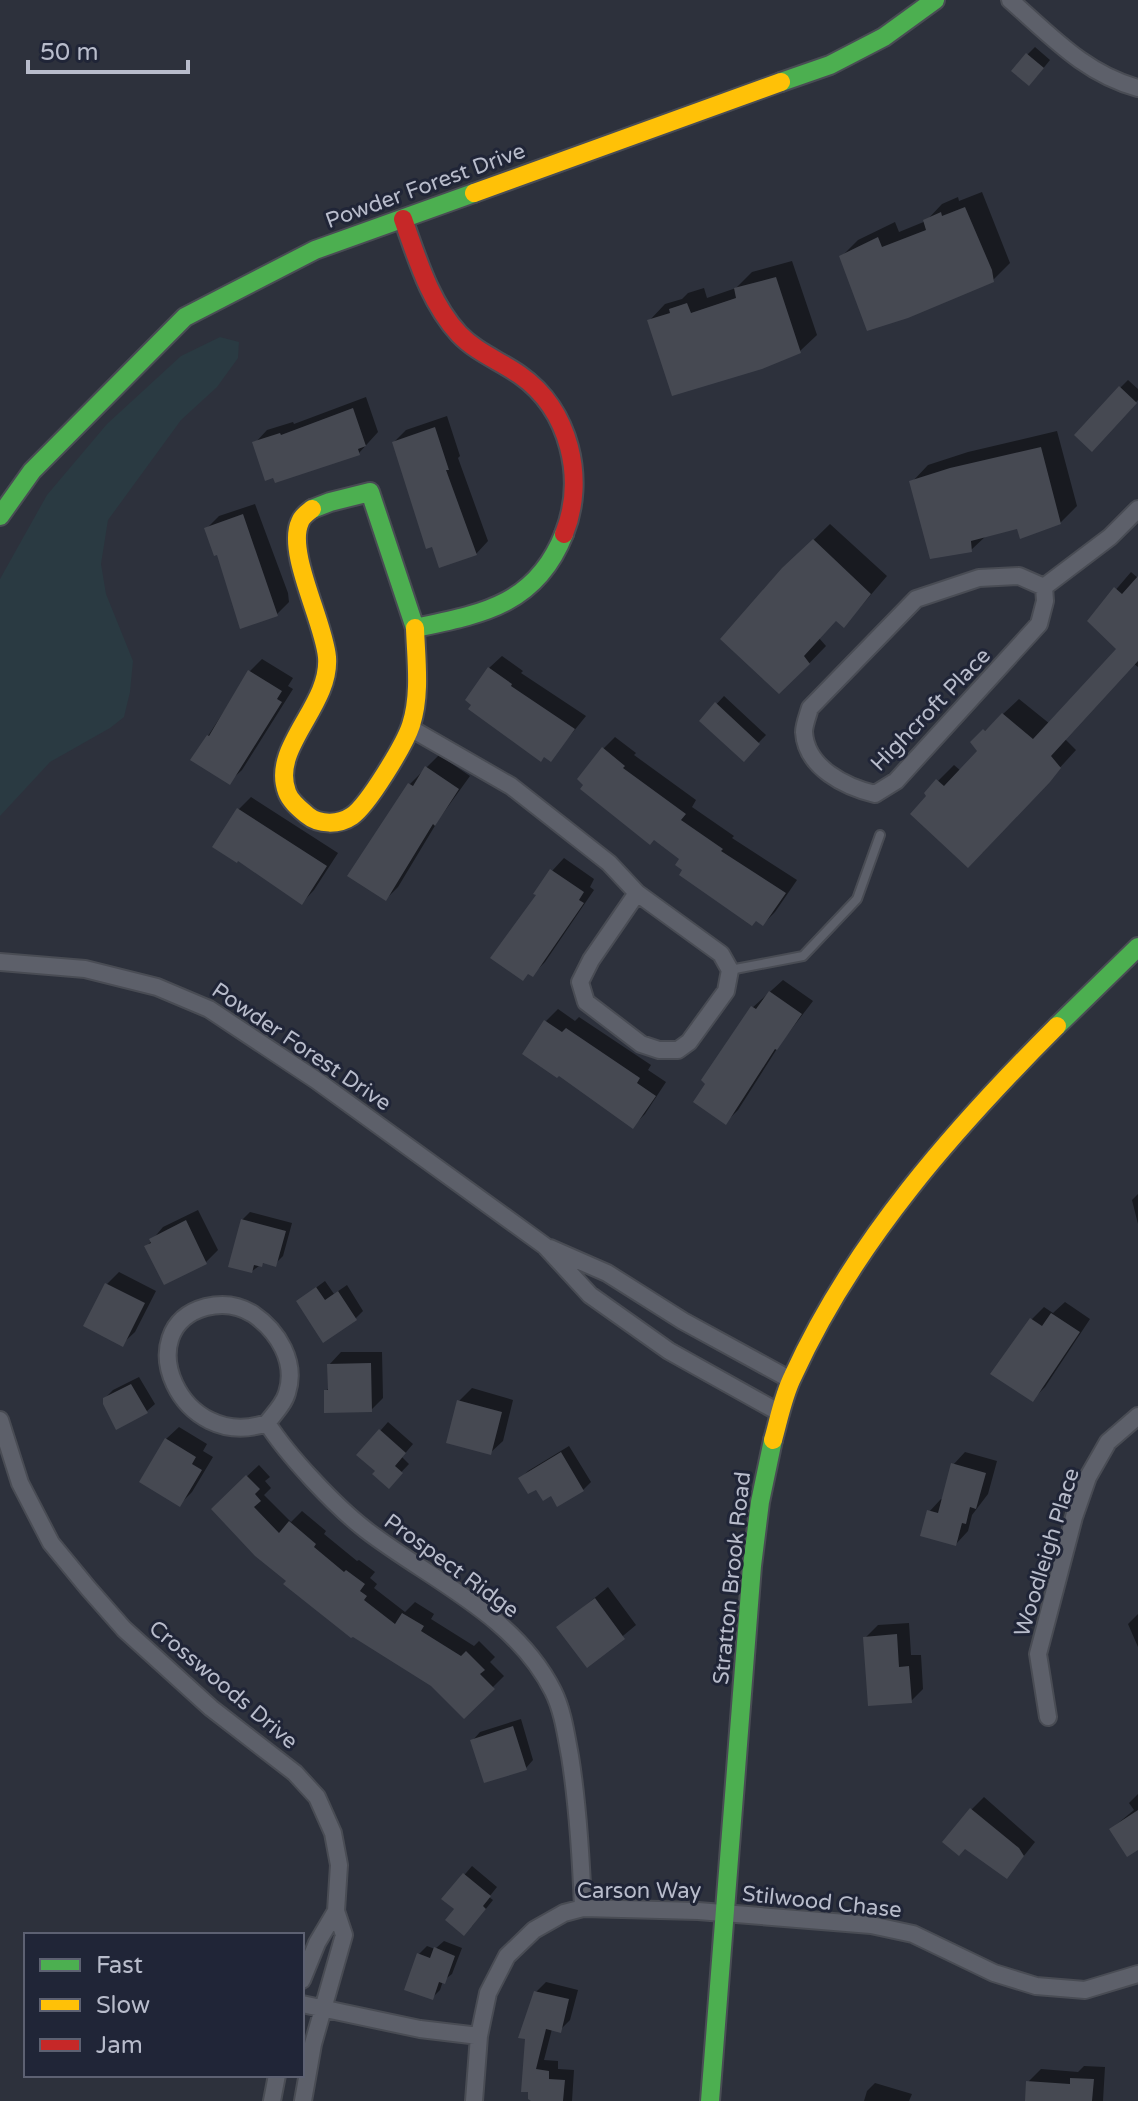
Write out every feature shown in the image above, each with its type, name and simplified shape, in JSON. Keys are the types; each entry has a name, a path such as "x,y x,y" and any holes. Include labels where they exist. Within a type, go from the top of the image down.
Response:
{"street":[{"name":"Powder Forest Drive","path":"0,516 32,471 185,317 315,250 830,65 884,37 935,0"},
{"path":"1010,0 1078,60 1111,81 1138,88"},
{"path":"403,219 432,295 460,335 535,387 558,420 573,459 574,497 565,534 551,560 527,590 499,607 415,628"},
{"path":"370,492 415,628 417,699 410,728 355,815 331,825 309,818 288,796 282,774 288,755 316,707 328,671 324,632 295,545 301,518 317,506 370,492"},
{"path":"1044,587 1110,537 1138,509"},
{"name":"Highcroft Place","path":"1019,576 1044,587 1045,601 1039,624 896,781 875,794 854,789 835,780 810,754 804,731 810,708 916,599 979,578 1019,576"},
{"path":"410,728 511,786 609,863 637,893 721,954 730,970 726,991 689,1042 678,1050 659,1050 641,1044 586,1002 580,982 591,960 637,893"},
{"name":"Stratton Brook Road","path":"710,2101 754,1549 763,1480 791,1380 833,1297 901,1198 984,1102 1054,1028 1138,947"},
{"name":"Powder Forest Drive","path":"0,962 85,969 157,987 209,1009 316,1080 545,1246 590,1295 669,1351 780,1413"},
{"name":"Powder Forest Drive","path":"545,1246 607,1273 683,1321 791,1380"},
{"path":"210,1306 239,1307 254,1315 278,1339 287,1354 290,1372 287,1393 267,1423 245,1429 214,1424 183,1399 169,1373 168,1359 169,1343 183,1319 196,1310 210,1306"},
{"name":"Woodleigh Place","path":"1048,1717 1038,1654 1066,1545 1088,1477 1108,1442 1138,1416"},
{"name":"Crosswoods Drive","path":"0,1420 20,1483 51,1543 88,1588 135,1639 211,1708 295,1773 317,1797 333,1833 339,1865 336,1911 344,1935 313,2044 303,2101"},
{"name":"Prospect Ridge","path":"267,1423 278,1441 365,1529 457,1591 511,1634 539,1665 555,1694 564,1726 578,1814 583,1908"},
{"name":"Carson Way","path":"474,2101 479,2036 488,1993 507,1956 534,1930 564,1913 583,1908 727,1913"},
{"name":"Crosswoods Drive","path":"304,1975 317,1943 336,1911"},
{"name":"Stilwood Chase","path":"727,1913 871,1925 913,1934 994,1973 1036,1986 1085,1990 1138,1974"},
{"path":"304,2004 420,2029 479,2036"},
{"path":"274,2101 277,2077"}],"lane":[{"path":"730,970 803,956 857,899 880,835"}],"shaded area":[{"path":"220,337 239,342 238,358 217,387 181,420 108,520 101,564 106,594 133,661 124,717 50,762 0,816 0,579 47,495 107,424 181,356"}],"building":[{"path":"1026,53 1044,68 1029,86 1011,71"},
{"path":"965,207 992,270 994,282 908,318 867,331 839,256 878,237 882,247 926,230 923,220"},
{"path":"776,277 801,353 762,369 672,396 647,320 670,313 669,309 687,303 691,313 736,298 734,288"},
{"path":"1119,386 1137,403 1092,452 1074,435"},
{"path":"353,408 366,446 358,449 360,455 275,483 273,478 265,481 252,442 281,435"},
{"path":"435,427 449,470 446,470 477,555 439,568 432,547 426,549 392,442"},
{"path":"1041,447 1061,524 1020,539 1017,529 971,541 972,552 930,559 909,481"},
{"path":"243,514 278,616 240,629 217,555 214,556 204,528"},
{"path":"813,539 871,594 844,628 836,621 804,656 810,664 779,694 720,639 782,568"},
{"path":"1138,576 1138,661 1051,756 1061,768 1050,782 968,868 910,814 936,779 944,786 977,751 970,742 1002,713 1033,739 1116,649 1087,621 1114,587 1122,594"},
{"path":"488,667 575,729 551,762 544,757 541,762 468,709 471,705 465,700"},
{"path":"248,670 282,691 277,699 282,702 230,785 190,760 209,736"},
{"path":"715,702 760,744 744,762 699,721"},
{"path":"602,747 625,766 623,768 686,814 681,820 723,849 721,851 786,893 763,926 756,921 752,926 679,875 682,870 675,865 679,859 654,840 650,845 580,789 583,785 577,779"},
{"path":"425,766 459,789 435,826 433,824 386,901 347,876 408,783 413,786"},
{"path":"237,808 327,866 302,905 212,847"},
{"path":"550,869 584,892 579,900 584,903 533,977 528,974 523,981 490,958 536,895 533,894"},
{"path":"769,991 802,1014 775,1049 726,1125 693,1102 705,1084 701,1080 751,1006 756,1009"},
{"path":"544,1020 562,1032 566,1028 640,1078 637,1083 656,1096 633,1129 559,1076 557,1078 522,1054"},
{"path":"241,1219 286,1231 276,1267 263,1263 262,1267 254,1265 252,1273 228,1267"},
{"path":"186,1220 207,1264 164,1285 144,1246 151,1243 149,1239"},
{"path":"105,1283 145,1303 123,1347 83,1326"},
{"path":"316,1287 325,1300 338,1291 357,1320 323,1343 296,1301"},
{"path":"1051,1313 1080,1332 1033,1402 990,1374 1030,1318 1042,1326"},
{"path":"371,1363 372,1412 324,1413 324,1390 328,1390 327,1364"},
{"path":"131,1384 148,1413 116,1430 103,1398"},
{"path":"457,1400 502,1412 491,1455 446,1443"},
{"path":"379,1429 406,1453 395,1466 403,1473 389,1489 372,1474 375,1471 356,1455"},
{"path":"165,1438 196,1457 192,1464 202,1470 180,1507 139,1482"},
{"path":"561,1452 584,1491 557,1507 551,1496 543,1501 536,1490 528,1494 518,1478"},
{"path":"951,1463 986,1473 976,1509 970,1507 956,1546 920,1536 927,1510 938,1513"},
{"path":"246,1475 260,1489 255,1494 261,1501 254,1507 279,1533 289,1521 344,1572 346,1570 365,1584 360,1591 367,1596 364,1600 395,1624 402,1613 424,1626 421,1631 461,1656 466,1651 485,1670 480,1674 495,1689 464,1719 431,1686 351,1638 283,1584 286,1581 255,1556 211,1509"},
{"path":"595,1598 625,1639 587,1668 556,1627"},
{"path":"897,1634 899,1667 909,1666 912,1703 868,1706 863,1637"},
{"path":"513,1726 527,1770 484,1783 470,1740"},
{"path":"970,1808 1019,1848 1024,1856 1007,1879 965,1849 959,1856 942,1842"},
{"path":"1138,1810 1138,1850 1127,1857 1109,1829"},
{"path":"463,1873 491,1896 483,1906 486,1909 464,1936 445,1920 454,1909 441,1899"},
{"path":"434,1947 455,1956 445,1984 439,1982 433,2000 404,1990 417,1953 430,1958"},
{"path":"534,1991 569,1999 561,2033 546,2029 536,2069 549,2071 549,2079 565,2080 563,2101 531,2101 528,2092 521,2092 525,2039 518,2038"},
{"path":"1070,2078 1094,2079 1092,2101 1025,2101 1026,2081 1070,2084"}],"traffic: fast":[{"path":"781,82 830,65 884,37 935,0"},
{"path":"0,516 32,471 185,317 315,250 474,193"},
{"path":"312,509 370,492 415,628 484,611 522,591 538,577 564,534"},
{"path":"1057,1026 1138,947"},
{"path":"710,2101 752,1566 760,1502 773,1440"}],"traffic: slow":[{"path":"474,193 781,82"},
{"path":"312,509 300,522 298,551 324,642 326,675 293,742 284,775 290,799 317,821 341,821 359,810 402,746 416,701 415,628"},
{"path":"773,1440 793,1376 846,1279 876,1234 944,1147 1057,1026"}],"traffic: jam":[{"path":"403,219 425,280 449,322 473,346 520,375 537,390 562,426 573,469 570,513 564,534"}]}
